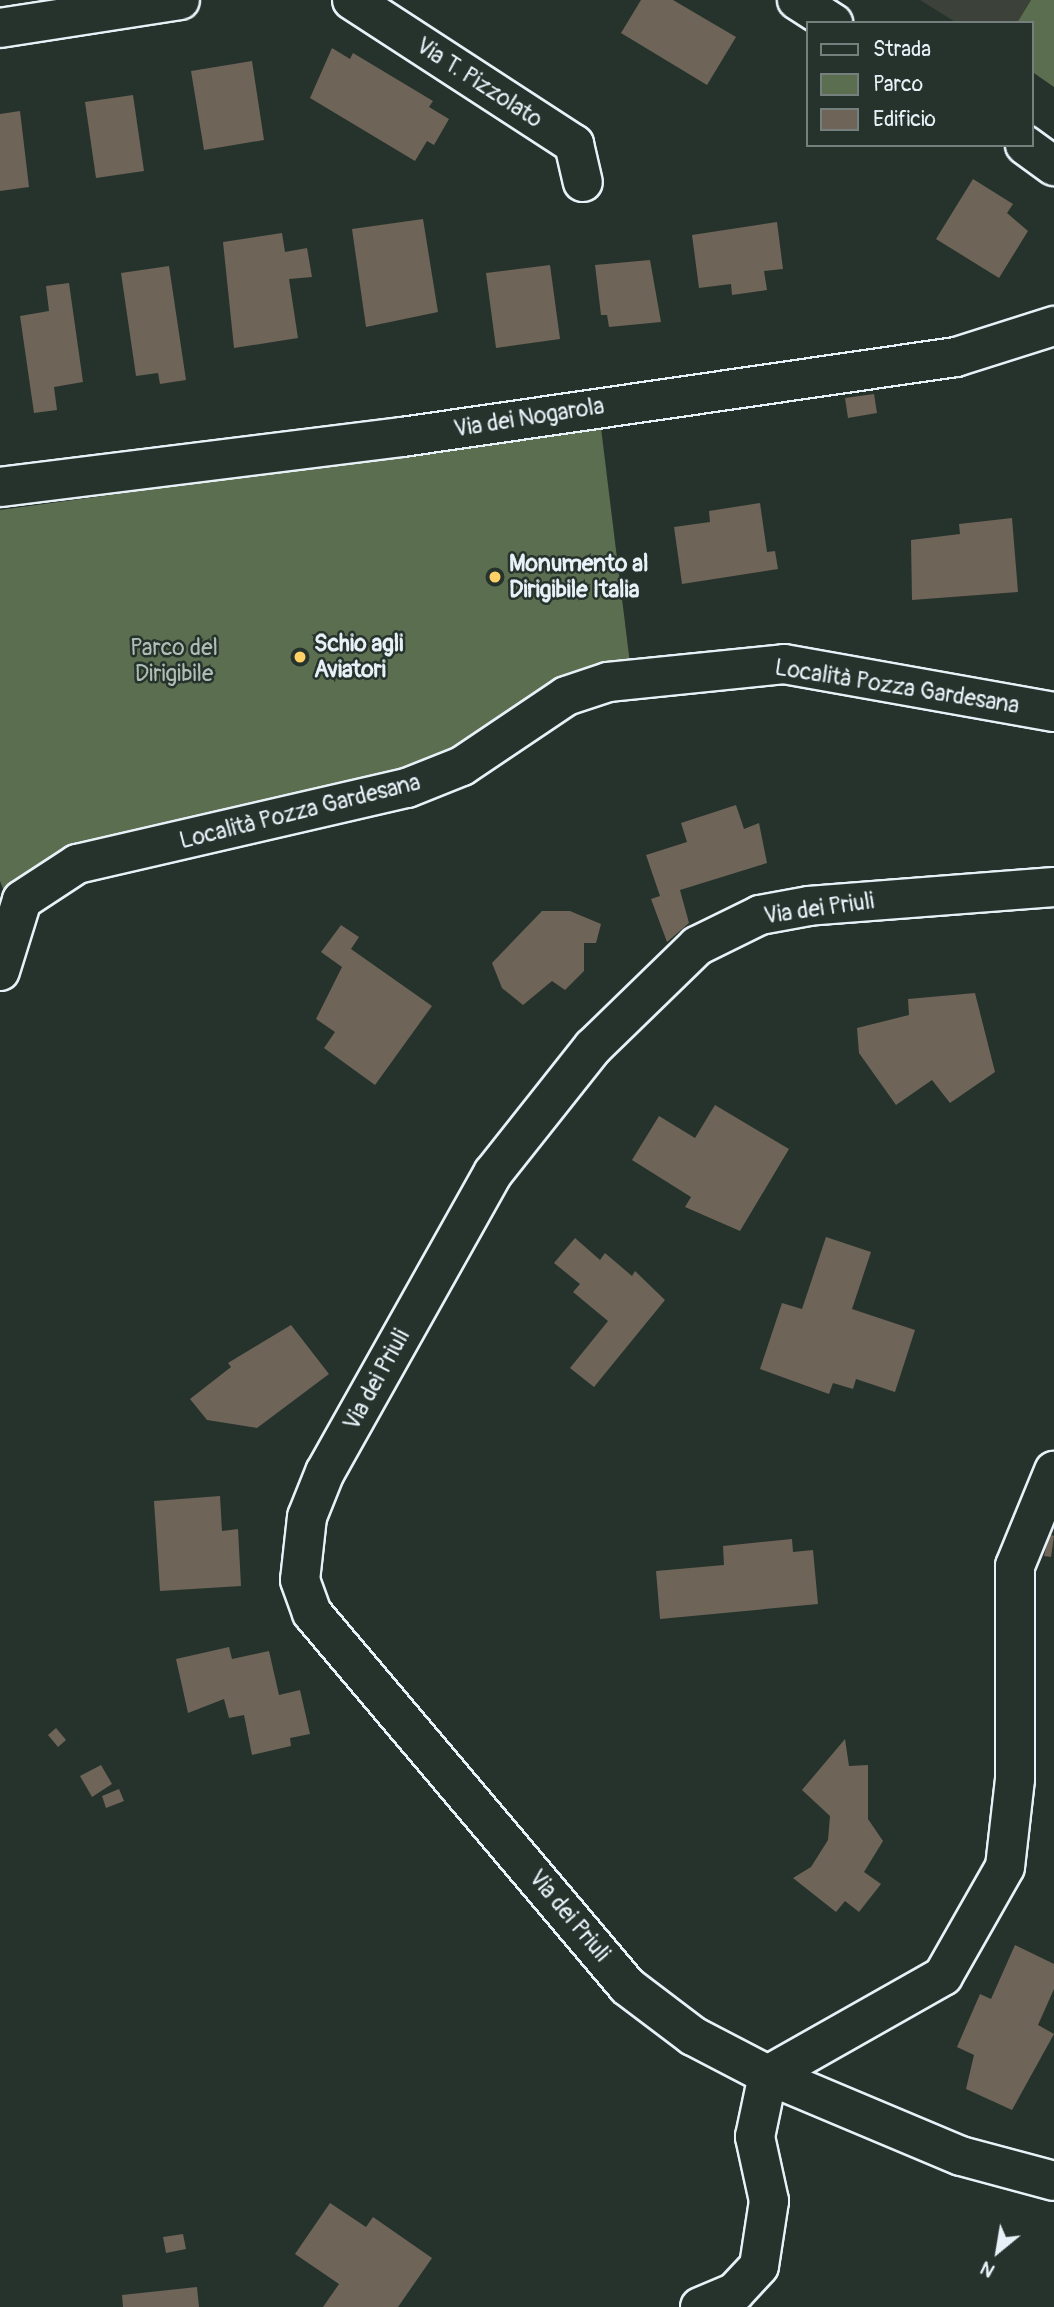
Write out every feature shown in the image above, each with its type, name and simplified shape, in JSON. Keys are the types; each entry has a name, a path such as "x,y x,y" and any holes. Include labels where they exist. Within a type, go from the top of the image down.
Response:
{"street":[{"path":"0,27 118,5 180,0"},
{"name":"Via T. Pizzolato","path":"352,0 574,144 583,182"},
{"path":"797,0 830,21"},
{"path":"1028,147 1054,166"},
{"name":"Via dei Nogarola","path":"0,486 402,437 956,357 1054,326"},
{"name":"Località Pozza Gardesana","path":"0,971 22,900 77,864 407,788 462,766 566,696 608,682 784,664 1054,712"},
{"name":"Via dei Priuli","path":"1054,887 808,905 760,915 697,946 593,1047 493,1173 325,1472 307,1517 300,1580 327,1632 627,1986 693,2036 768,2075 961,2156 1054,2181"},
{"path":"700,2307 735,2292 759,2266 769,2201 755,2137 768,2075 943,1976 1006,1867 1015,1766 1015,1566 1054,1471"}],"shaded area":[{"path":"920,0 1031,0 1018,21 954,21"}],"green space":[{"path":"1031,0 1054,0 1054,87 1033,72 1033,21 1018,21"},
{"name":"Parco del Dirigibile","path":"601,428 631,672 458,760 7,899 0,881 0,510"}],"building":[{"path":"641,0 673,0 736,37 707,85 621,33"},
{"path":"332,48 350,59 353,53 433,101 429,107 449,119 434,145 427,141 415,161 310,98"},
{"path":"252,61 264,140 204,150 191,71"},
{"path":"133,95 144,171 96,178 85,102"},
{"path":"20,111 29,187 0,191 0,114"},
{"path":"973,179 1013,204 1007,213 1028,231 999,278 936,239"},
{"path":"423,219 438,312 366,327 352,229"},
{"path":"777,222 783,269 764,271 767,290 732,295 731,284 699,288 692,235"},
{"path":"282,233 285,252 307,248 312,277 289,279 298,338 234,348 223,242"},
{"path":"650,260 661,322 609,327 607,315 601,315 595,265"},
{"path":"550,265 560,339 496,348 486,273"},
{"path":"169,266 186,380 160,384 158,373 136,376 121,273"},
{"path":"69,283 83,382 54,387 57,410 34,413 20,316 49,311 46,286"},
{"path":"874,394 877,413 848,418 845,398"},
{"path":"760,503 767,552 775,551 778,569 682,584 674,527 710,522 709,511"},
{"path":"1012,518 1018,592 912,600 911,540 960,534 959,524"},
{"path":"736,805 744,829 759,823 767,863 680,890 689,923 667,942 651,899 660,896 646,855 687,842 681,823"},
{"path":"542,911 570,911 601,924 596,943 584,943 584,971 565,990 552,981 523,1005 502,988 492,963"},
{"path":"341,925 359,937 351,949 432,1006 375,1085 324,1048 335,1032 316,1019 342,967 321,952"},
{"path":"975,993 995,1072 950,1103 932,1080 896,1105 859,1053 857,1028 909,1015 908,999"},
{"path":"715,1105 789,1149 740,1231 685,1207 691,1197 632,1160 659,1116 695,1138"},
{"path":"826,1237 871,1252 852,1309 915,1330 895,1392 856,1379 853,1389 833,1383 829,1394 760,1369 782,1303 802,1309"},
{"path":"575,1238 600,1260 605,1253 632,1276 635,1271 665,1300 594,1387 570,1368 608,1321 573,1292 580,1284 554,1263"},
{"path":"291,1325 329,1374 257,1428 207,1420 190,1399 231,1367 228,1363"},
{"path":"220,1496 222,1531 238,1529 241,1586 160,1591 154,1501"},
{"path":"1049,1534 1054,1536 1051,1557 1044,1556"},
{"path":"792,1539 793,1552 813,1550 818,1604 660,1619 656,1571 724,1565 723,1546"},
{"path":"229,1647 232,1659 269,1651 279,1695 300,1690 310,1734 290,1738 291,1746 252,1755 244,1715 229,1718 224,1699 188,1713 176,1659"},
{"path":"56,1728 66,1740 58,1747 48,1735"},
{"path":"845,1739 849,1766 868,1765 868,1819 883,1841 864,1872 881,1884 859,1912 845,1901 836,1912 793,1878 811,1867 828,1840 830,1816 802,1790"},
{"path":"101,1765 112,1784 92,1797 80,1776"},
{"path":"119,1789 124,1801 106,1808 102,1796"},
{"path":"1015,1945 1054,1964 1054,1989 1038,2025 1054,2034 1012,2110 966,2089 974,2055 957,2047 980,1994 991,1999"},
{"path":"330,2203 366,2227 373,2217 432,2258 398,2307 323,2307 339,2284 295,2254"},
{"path":"183,2234 186,2249 166,2253 163,2237"},
{"path":"197,2287 199,2307 123,2307 122,2295"}],"place":[{"name":"Monumento al Dirigibile Italia","path":"495,577"},
{"name":"Schio agli Aviatori","path":"300,657"}]}
